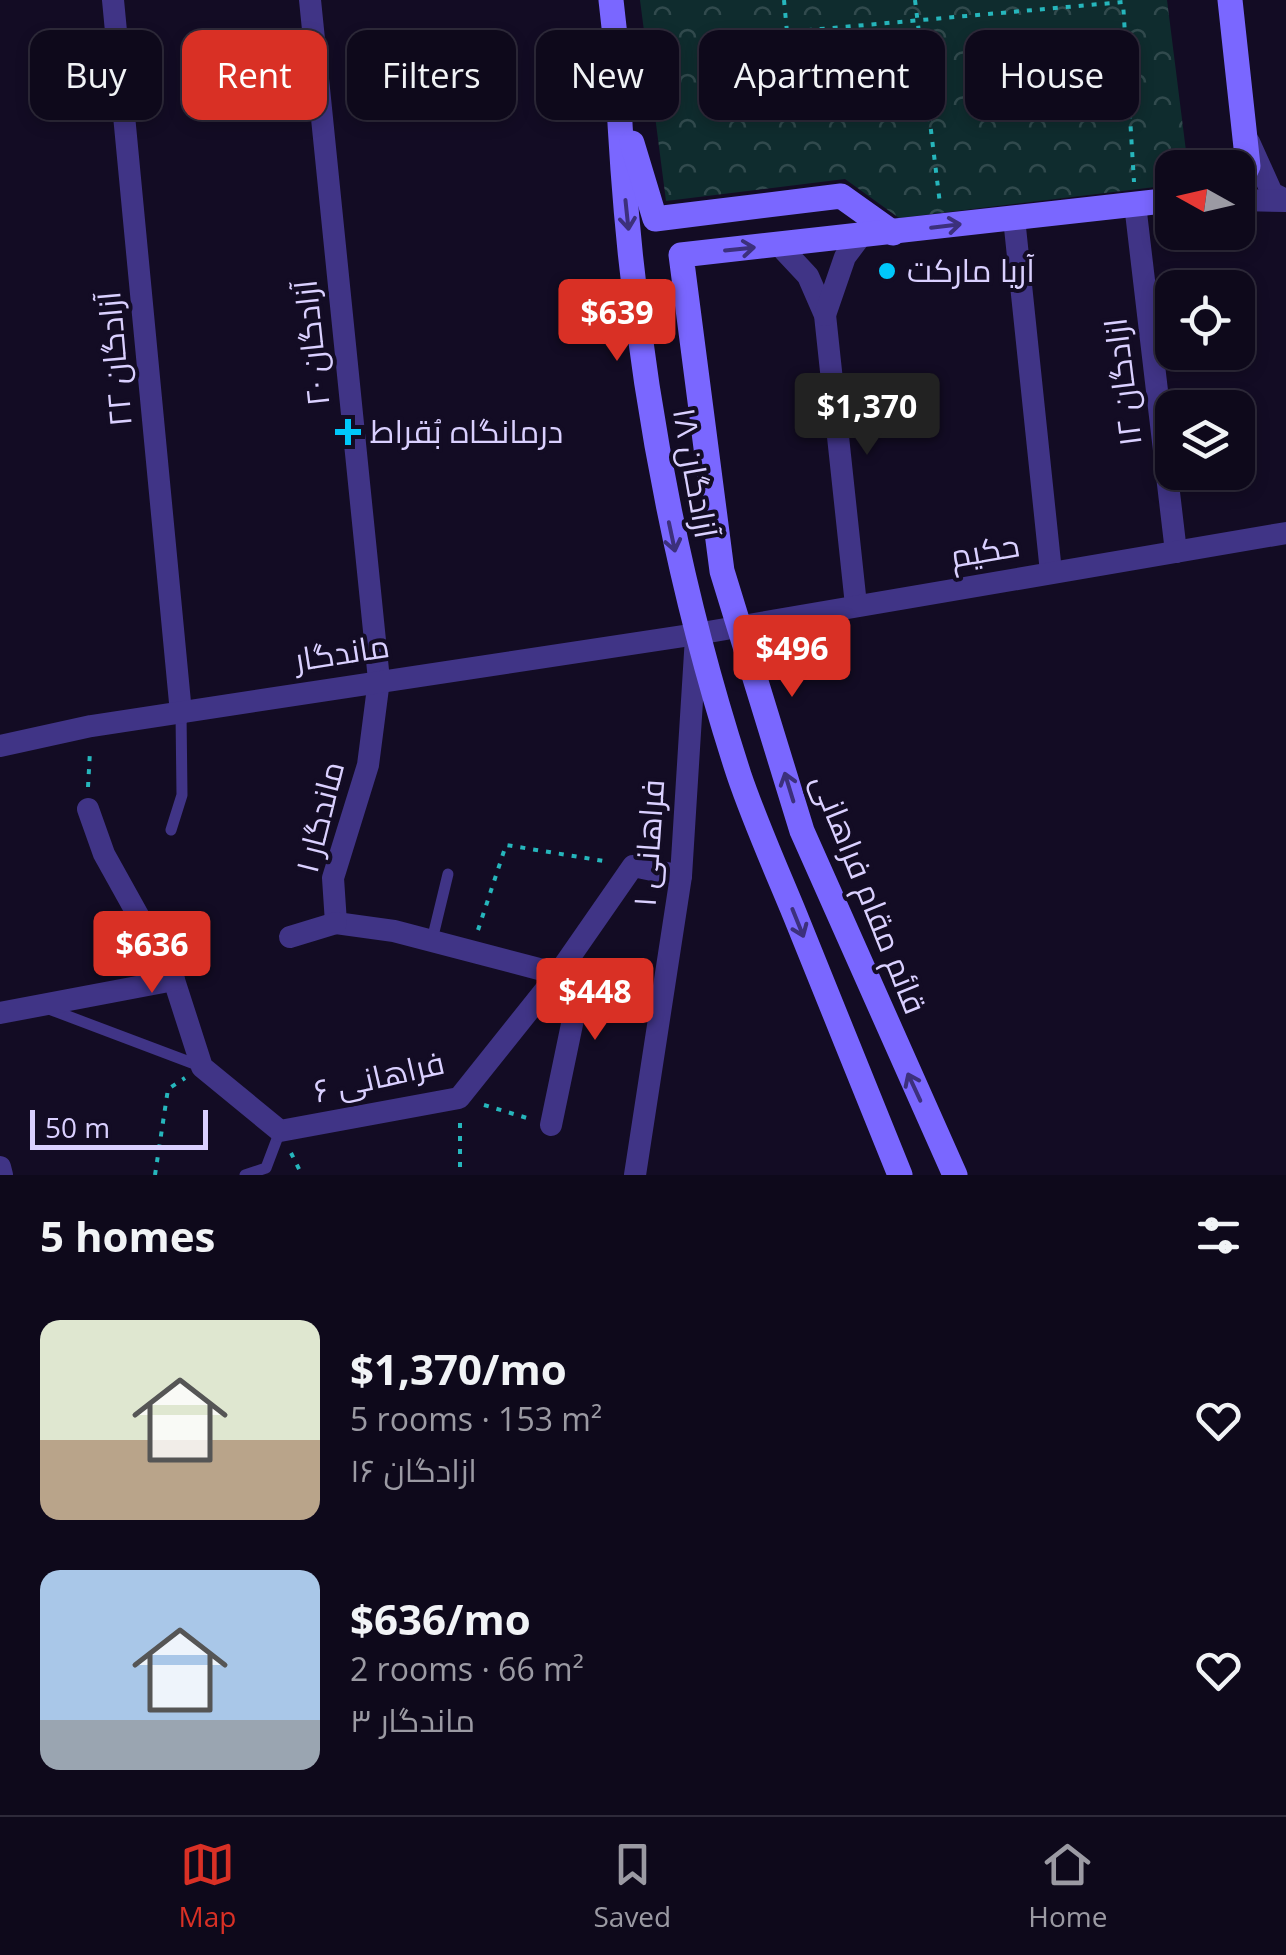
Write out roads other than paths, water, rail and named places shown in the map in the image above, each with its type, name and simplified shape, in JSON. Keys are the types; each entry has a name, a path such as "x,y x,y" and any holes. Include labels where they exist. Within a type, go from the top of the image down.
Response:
{"street":[{"name":"آزادگان ۲۲","path":"113,0 181,713"},
{"name":"آزادگان ۲۰","path":"310,0 379,680"},
{"path":"611,0 614,30"},
{"path":"1230,0 1247,150"},
{"name":"آزادگان ۱۸","path":"620,120 624,187 650,406 670,530 696,634"},
{"path":"628,120 654,220 841,196 893,233"},
{"path":"1247,138 1272,193 1286,200"},
{"path":"1255,200 1286,200"},
{"path":"780,245 1155,202"},
{"name":"ازادگان ۱۲","path":"1135,204 1176,552"},
{"path":"1014,218 1051,572"},
{"path":"825,315 844,258 860,236"},
{"path":"780,245 808,276 825,315 856,606"},
{"name":"قائم مقام فراهانی","path":"780,245 681,255 710,505 722,572 802,831 956,1175"},
{"name":"حکیم","path":"696,634 1286,533"},
{"name":"ماندگار","path":"0,746 91,726 696,634"},
{"path":"696,634 740,778 900,1175"},
{"name":"فراهانی ۱","path":"635,1175 681,876 696,634"},
{"name":"ماندگار ۱","path":"379,680 368,765 333,878 336,923 472,949 558,974"},
{"path":"88,810 104,854 174,980 202,1067 280,1132"},
{"name":"فراهانی ۶","path":"280,1132 460,1098 558,974 633,866 681,876"},
{"path":"290,937 336,923"},
{"path":"551,1125 576,1005 558,974"},
{"path":"0,1014 174,980"},
{"path":"0,1167 2,1175"}],"lane":[{"path":"172,830 182,795 181,713"},
{"path":"432,940 448,874"},
{"path":"44,1008 202,1067"},
{"path":"245,1175 266,1168 280,1132"}],"place":[{"name":"آریا مارکت","path":"887,271"},
{"name":"درمانگاه بُقراط","path":"348,432"}]}
